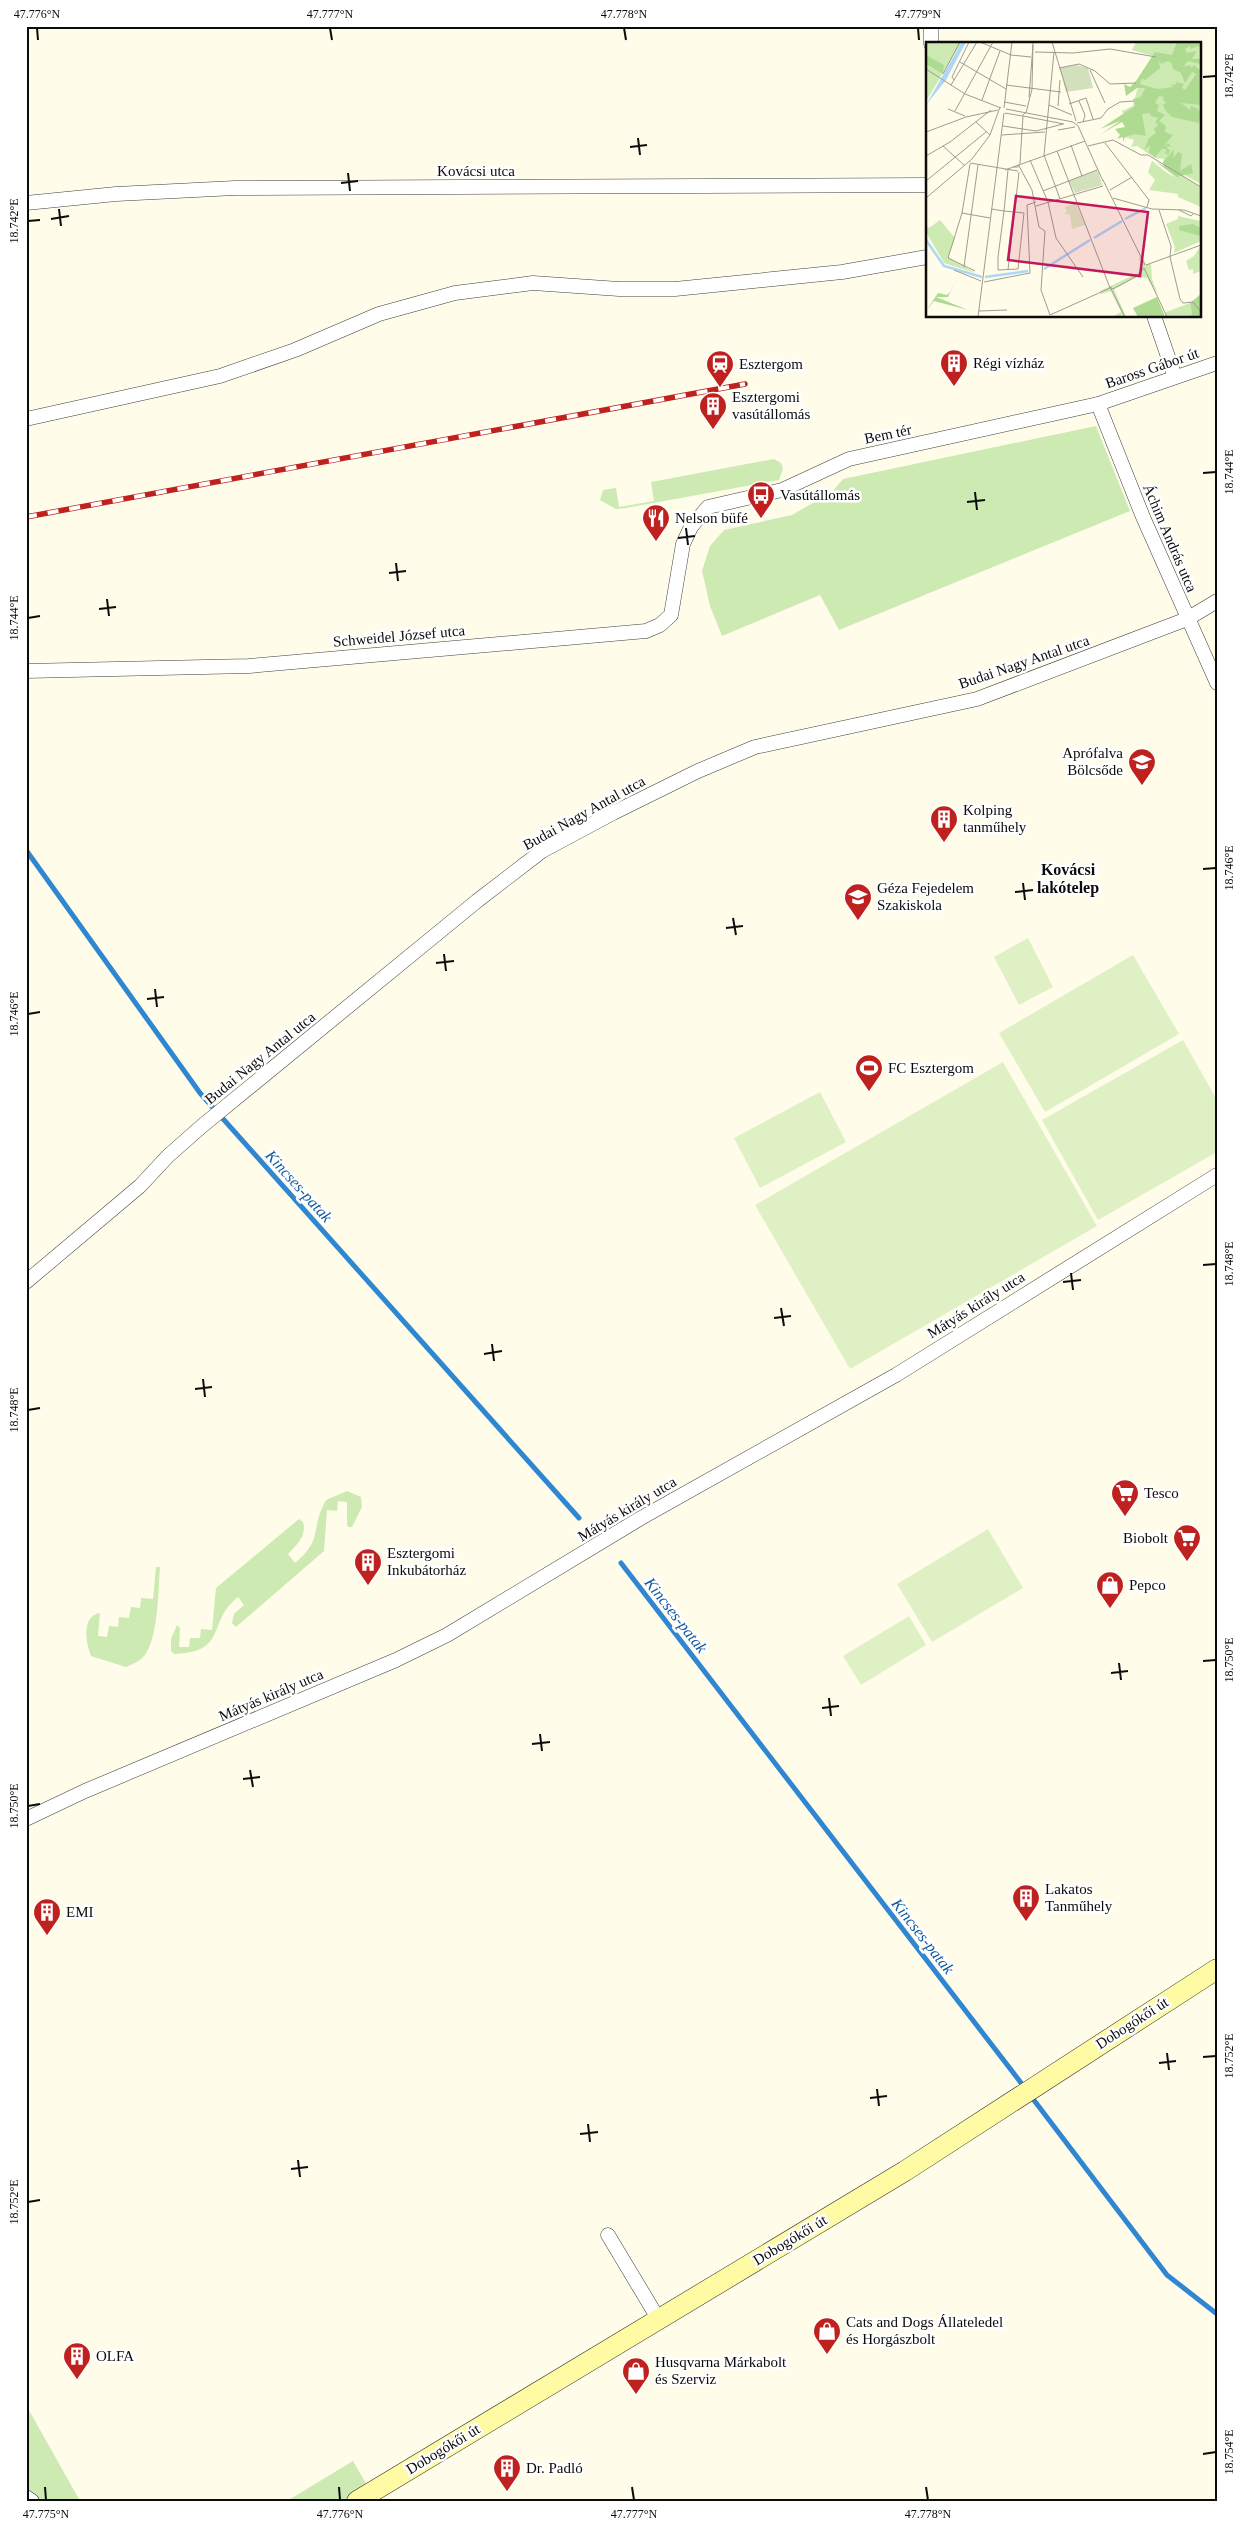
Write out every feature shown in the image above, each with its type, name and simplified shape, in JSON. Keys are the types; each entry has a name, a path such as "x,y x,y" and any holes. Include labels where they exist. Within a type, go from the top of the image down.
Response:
{"main road":[{"name":"Dobogókői út","path":"357,2501 905,2171 1217,1969"}],"street":[{"path":"931,26 931,42"},
{"name":"Kovácsi utca","path":"26,203 116,194 236,188 926,185"},
{"path":"26,419 227,374 289,353 379,314 455,293 533,283 619,289 675,289 828,274 878,267 926,257"},
{"path":"1155,318 1175,377"},
{"name":"Baross Gábor út","path":"1098,404 1217,363"},
{"name":"Bem tér","path":"696,520 704,510 713,505 782,490 849,459 1098,404"},
{"name":"Áchim András utca","path":"1098,404 1143,517 1217,683"},
{"name":"Schweidel József utca","path":"26,671 249,666 646,630 660,626 671,615 683,544 696,520"},
{"name":"Budai Nagy Antal utca","path":"26,1282 126,1198 202,1126 478,900 542,851 667,786 755,747 976,699 1187,619 1217,601"},
{"name":"Mátyás király utca","path":"26,1819 85,1791 396,1660 447,1635 641,1518 896,1375 1217,1175"},
{"path":"608,2236 659,2320"},
{"path":"26,2497 32,2501"}],"green space":[{"path":"1096,426 1130,511 839,630 820,595 722,636 710,606 702,571 710,546 724,530 792,515 832,492 843,479"},
{"path":"774,459 781,463 783,469 779,480 626,508 616,509 600,500 603,490 616,488 619,507 654,501 651,482"},
{"path":"1028,938 1053,987 1019,1005 994,957"},
{"path":"1133,955 1179,1034 1045,1112 999,1033"},
{"path":"1183,1040 1217,1100 1217,1152 1098,1220 1042,1120"},
{"path":"1003,1062 1097,1226 850,1369 755,1205"},
{"path":"820,1092 846,1142 760,1188 734,1138"},
{"path":"347,1491 361,1497 362,1507 352,1527 348,1527 347,1524 347,1502 338,1501 337,1511 327,1510 324,1551 236,1627 232,1623 234,1614 244,1605 238,1597 228,1607 222,1616 215,1634 203,1648 174,1654 171,1651 171,1639 177,1625 180,1628 179,1647 189,1647 190,1638 200,1638 201,1629 212,1630 216,1588 299,1519 303,1522 304,1531 298,1543 288,1554 295,1563 304,1555 313,1540 318,1518 326,1500"},
{"path":"988,1529 1023,1588 932,1642 897,1584"},
{"path":"156,1567 160,1567 158,1602 151,1643 146,1653 140,1660 126,1667 91,1656 86,1630 90,1619 100,1613 98,1636 107,1637 109,1626 118,1627 119,1617 129,1618 131,1607 140,1608 141,1598 153,1599"},
{"path":"909,1616 926,1645 861,1685 843,1656"},
{"path":"26,2405 80,2501 26,2501"},
{"path":"353,2461 376,2501 287,2501"}],"waterway":[{"name":"Kincses-patak","path":"26,850 200,1093 579,1518"},
{"name":"Kincses-patak","path":"621,1563 1025,2088"},
{"name":"Kincses-patak","path":"1030,2095 1167,2275 1217,2314"}],"railway":[{"path":"26,517 745,384"}],"place":[{"name":"Régi vízház","path":"954,387"},
{"name":"Esztergom","path":"720,388"},
{"name":"Esztergomi vasútállomás","path":"713,430"},
{"name":"Vasútállomás","path":"761,519"},
{"name":"Nelson büfé","path":"656,542"},
{"name":"Aprófalva Bölcsőde","path":"1142,786"},
{"name":"Kolping tanműhely","path":"944,843"},
{"name":"Géza Fejedelem Szakiskola","path":"858,921"},
{"name":"FC Esztergom","path":"869,1092"},
{"name":"Tesco","path":"1125,1517"},
{"name":"Biobolt","path":"1187,1562"},
{"name":"Esztergomi Inkubátorház","path":"368,1586"},
{"name":"Pepco","path":"1110,1609"},
{"name":"Lakatos Tanműhely","path":"1026,1922"},
{"name":"EMI","path":"47,1936"},
{"name":"Cats and Dogs Állateledel és Horgászbolt","path":"827,2355"},
{"name":"OLFA","path":"77,2380"},
{"name":"Husqvarna Márkabolt és Szerviz","path":"636,2395"},
{"name":"Dr. Padló","path":"507,2492"}],"district":[{"name":"Kovácsi lakótelep","path":"1068,878"}]}
